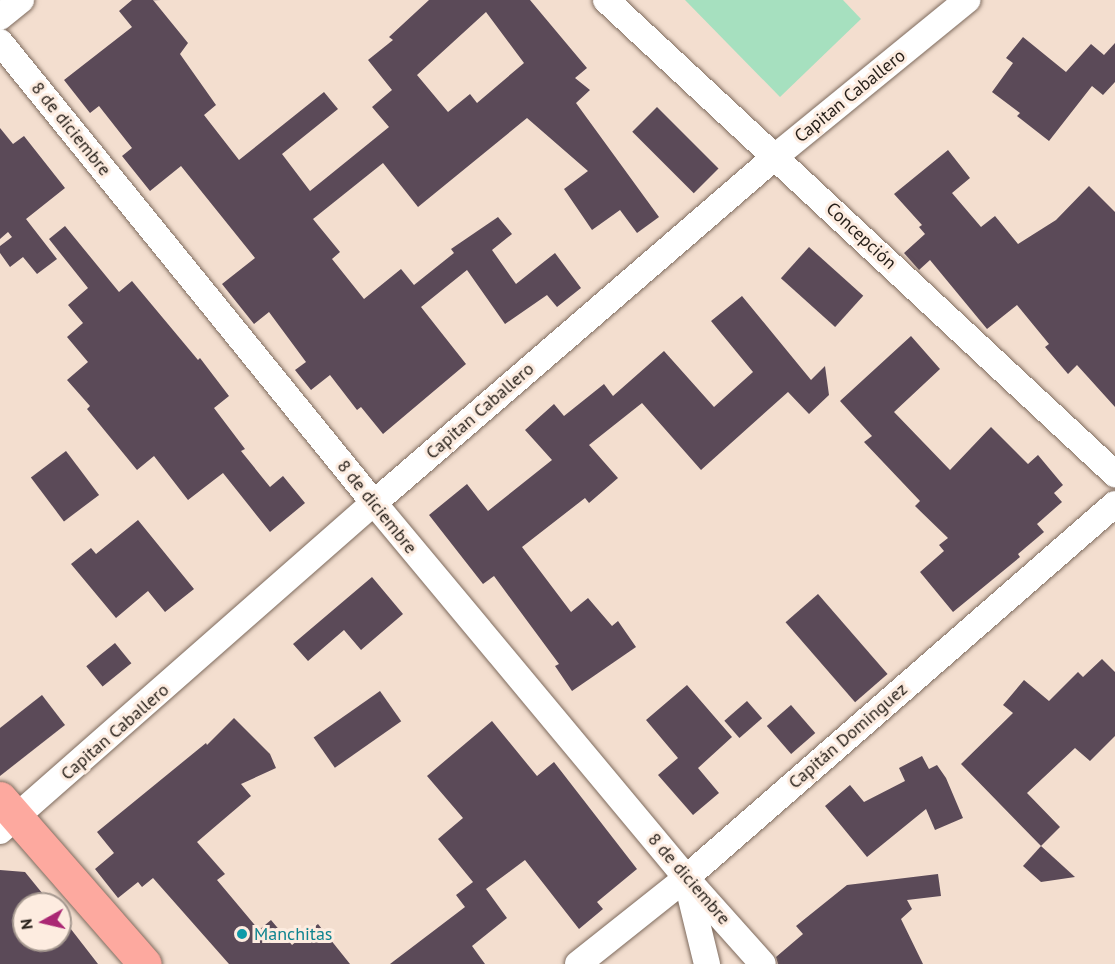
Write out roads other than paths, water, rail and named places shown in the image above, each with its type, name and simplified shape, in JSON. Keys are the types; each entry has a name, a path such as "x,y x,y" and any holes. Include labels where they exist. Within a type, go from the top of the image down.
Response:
{"main road":[{"path":"6,816 145,964"}],"street":[{"path":"0,17 21,0"},
{"name":"Concepción","path":"606,0 1115,474"},
{"name":"Capitan Caballero","path":"6,816 374,503 776,156 967,0"},
{"name":"8 de diciembre","path":"0,42 374,503 686,878 764,964"},
{"name":"Capitán Dominguez","path":"578,964 686,878 1115,504"},
{"path":"686,878 700,946 707,964"}],"place":[{"name":"Manchitas","path":"242,934"}]}
